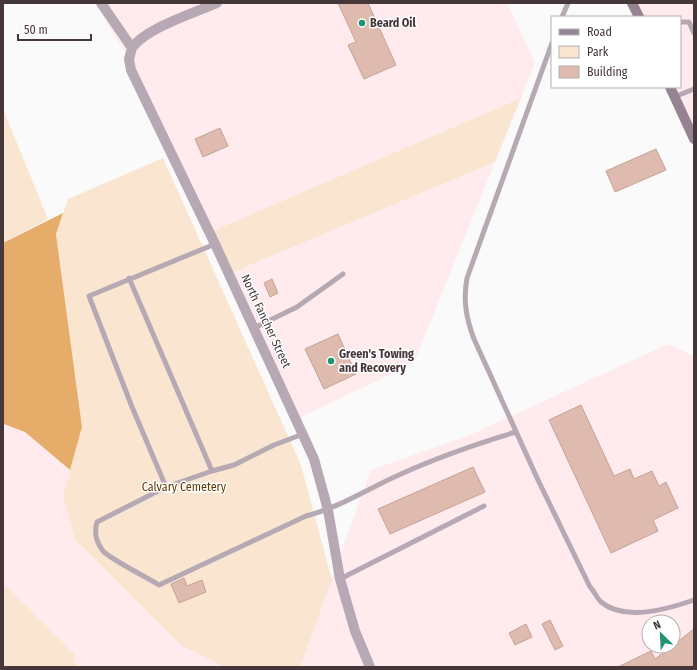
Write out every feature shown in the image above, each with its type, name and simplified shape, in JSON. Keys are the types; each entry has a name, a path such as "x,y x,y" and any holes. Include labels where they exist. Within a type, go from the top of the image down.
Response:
{"main road":[{"path":"632,3 638,16"},
{"path":"670,88 694,138"}],"street":[{"path":"101,3 132,48 138,40 152,32 217,3"},
{"name":"North Fancher Street","path":"132,48 129,58 131,70 215,244 304,434 314,459 328,510 340,579 355,631 370,667"}],"lane":[{"path":"562,16 568,3"},
{"path":"681,22 689,22 694,33"},
{"path":"551,46 480,237 467,278 464,294 467,318 474,339 516,432 586,580 602,602 616,610 639,613 674,607 694,600"},
{"path":"674,97 694,89"},
{"path":"166,487 132,407 89,296 129,278 215,244"},
{"path":"254,328 297,307 343,274"},
{"path":"129,278 212,471"},
{"path":"304,434 274,445 234,465 166,487 97,522 94,530 98,542 104,552 159,585 306,516 328,510 400,474 469,446 516,432"},
{"path":"340,579 484,506"}],"shaded area":[{"path":"95,3 507,3 535,62 521,98 210,232 129,59"},
{"path":"632,3 694,3 694,136 672,88 681,88 681,16 638,16"},
{"path":"495,162 414,363 297,419 229,274"},
{"path":"63,213 56,234 82,427 70,470 25,432 4,424 3,425 3,243"},
{"path":"668,344 694,356 694,667 299,667 371,470 470,435"},
{"path":"4,423 25,432 70,470 63,496 75,540 182,646 225,667 77,667 74,654 3,583"}],"green space":[{"path":"521,98 495,162 229,274 210,232"},
{"path":"3,109 48,219 3,243"},
{"name":"Calvary Cemetery","path":"163,158 301,465 332,580 300,667 225,667 182,646 75,540 63,496 82,427 56,234 68,199"},
{"path":"3,583 74,654 77,667 3,667"}],"building":[{"name":"Beard Oil","path":"338,3 368,3 396,65 364,79 348,45 356,42"},
{"path":"220,128 228,146 203,157 195,139"},
{"path":"656,149 666,170 615,192 606,171"},
{"path":"272,279 278,293 270,297 264,283"},
{"name":"Green's Towing and Recovery","path":"338,334 356,374 324,389 305,349"},
{"path":"581,405 614,476 630,469 634,479 652,471 659,486 666,482 678,508 653,520 658,531 611,553 549,420"},
{"path":"473,467 485,492 390,534 378,509"},
{"path":"184,578 187,586 202,580 206,592 179,603 171,584"},
{"path":"550,620 563,646 555,650 542,624"},
{"path":"526,624 532,637 515,645 509,633"},
{"path":"694,629 694,667 618,667 645,654 652,654 655,659 662,654 681,654 681,639"}],"place":[{"name":"Beard Oil","path":"362,23"},
{"name":"Green's Towing and Recovery","path":"331,361"}]}
